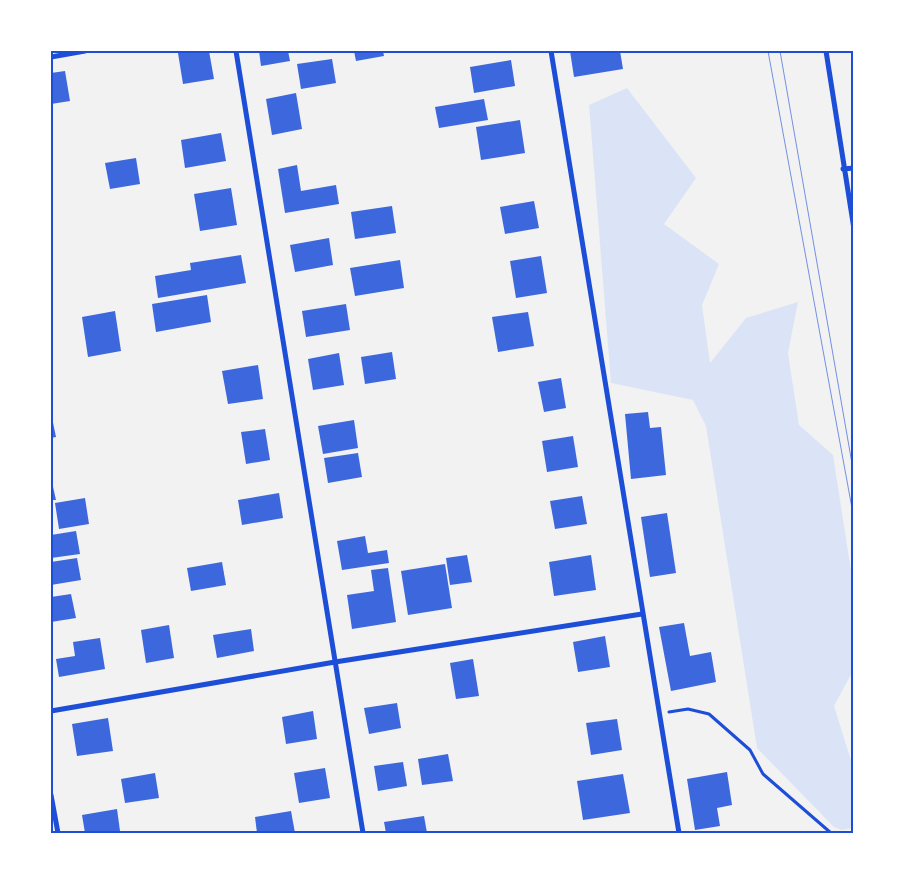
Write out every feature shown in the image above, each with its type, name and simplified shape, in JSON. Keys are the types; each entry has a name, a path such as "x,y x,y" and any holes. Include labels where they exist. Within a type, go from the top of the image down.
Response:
{"street":[{"path":"51,57 85,51"},
{"path":"236,51 362,833"},
{"path":"551,51 658,714 679,833"},
{"path":"826,51 843,169 854,229"},
{"path":"843,169 854,168"},
{"path":"51,711 335,662 642,614"},
{"path":"51,795 58,833"}],"path":[{"path":"658,714 688,709 709,714 750,750 763,774 831,833"}],"shaded area":[{"path":"627,88 696,178 664,224 719,264 702,305 710,363 746,318 798,302 788,353 799,425 833,455 854,590 854,669 834,706 854,770 852,828 842,830 834,827 757,748 706,426 693,400 611,383 589,105"}],"building":[{"path":"209,51 214,79 183,84 178,53"},
{"path":"259,51 288,51 290,61 261,66"},
{"path":"354,51 383,51 384,56 356,61"},
{"path":"570,51 620,51 623,69 574,77"},
{"path":"332,59 336,83 301,89 297,64"},
{"path":"511,60 515,86 474,93 470,67"},
{"path":"65,71 70,101 51,104 51,73"},
{"path":"296,93 302,129 272,135 266,99"},
{"path":"484,99 488,120 439,128 435,107"},
{"path":"520,120 525,153 481,160 476,127"},
{"path":"221,133 226,161 185,168 181,140"},
{"path":"136,158 140,184 110,189 105,163"},
{"path":"297,165 301,191 336,185 339,204 285,213 278,169"},
{"path":"231,188 237,225 200,231 194,194"},
{"path":"534,201 539,228 505,234 500,207"},
{"path":"392,206 396,233 355,239 351,212"},
{"path":"329,238 333,265 295,272 290,245"},
{"path":"241,255 246,283 158,298 155,276 191,270 190,263"},
{"path":"541,256 547,293 516,298 510,261"},
{"path":"400,260 404,288 355,296 350,268"},
{"path":"207,295 211,322 156,332 152,304"},
{"path":"346,304 350,330 306,337 302,311"},
{"path":"115,311 121,351 88,357 82,317"},
{"path":"528,312 534,346 498,352 492,317"},
{"path":"392,352 396,379 365,384 361,357"},
{"path":"339,353 344,385 313,390 308,359"},
{"path":"258,365 263,399 228,404 222,371"},
{"path":"561,378 566,408 544,412 538,382"},
{"path":"648,412 650,428 661,427 666,475 631,479 625,414"},
{"path":"51,413 56,437 51,438"},
{"path":"354,420 358,448 323,454 318,426"},
{"path":"265,429 270,460 246,464 241,432"},
{"path":"573,436 578,467 547,472 542,441"},
{"path":"358,453 362,477 328,483 324,458"},
{"path":"51,478 56,500 51,500"},
{"path":"279,493 283,518 242,525 238,500"},
{"path":"582,496 587,524 555,529 550,501"},
{"path":"85,498 89,524 59,529 55,503"},
{"path":"667,513 676,573 650,577 641,517"},
{"path":"76,531 80,554 51,558 51,535"},
{"path":"365,536 368,553 387,550 389,563 342,570 337,541"},
{"path":"467,555 472,582 450,585 446,558"},
{"path":"591,555 596,590 554,596 549,562"},
{"path":"77,558 81,580 51,585 51,562"},
{"path":"222,562 226,585 191,591 187,568"},
{"path":"445,564 452,608 408,615 401,571"},
{"path":"388,568 396,622 352,629 347,595 374,591 371,570"},
{"path":"71,594 76,618 51,622 51,597"},
{"path":"684,623 690,656 711,652 716,682 671,691 659,627"},
{"path":"169,625 174,658 146,663 141,630"},
{"path":"251,629 254,651 217,658 213,635"},
{"path":"605,636 610,667 578,672 573,642"},
{"path":"100,638 105,669 59,677 56,659 75,656 73,642"},
{"path":"473,659 479,696 456,699 450,663"},
{"path":"397,703 401,728 369,734 364,708"},
{"path":"313,711 317,739 286,744 282,717"},
{"path":"108,718 113,751 77,756 72,724"},
{"path":"617,719 622,750 591,755 586,723"},
{"path":"448,754 453,781 422,785 418,759"},
{"path":"403,762 407,786 378,791 374,766"},
{"path":"325,768 330,798 299,803 294,773"},
{"path":"727,772 732,805 717,808 720,826 695,830 687,779"},
{"path":"155,773 159,798 125,803 121,779"},
{"path":"623,774 630,813 583,820 577,781"},
{"path":"117,809 120,831 85,833 82,815"},
{"path":"291,811 295,833 257,833 255,817"},
{"path":"424,816 427,833 386,833 384,822"}],"tram line":[{"path":"768,51 854,519"},
{"path":"780,51 854,475"}]}
